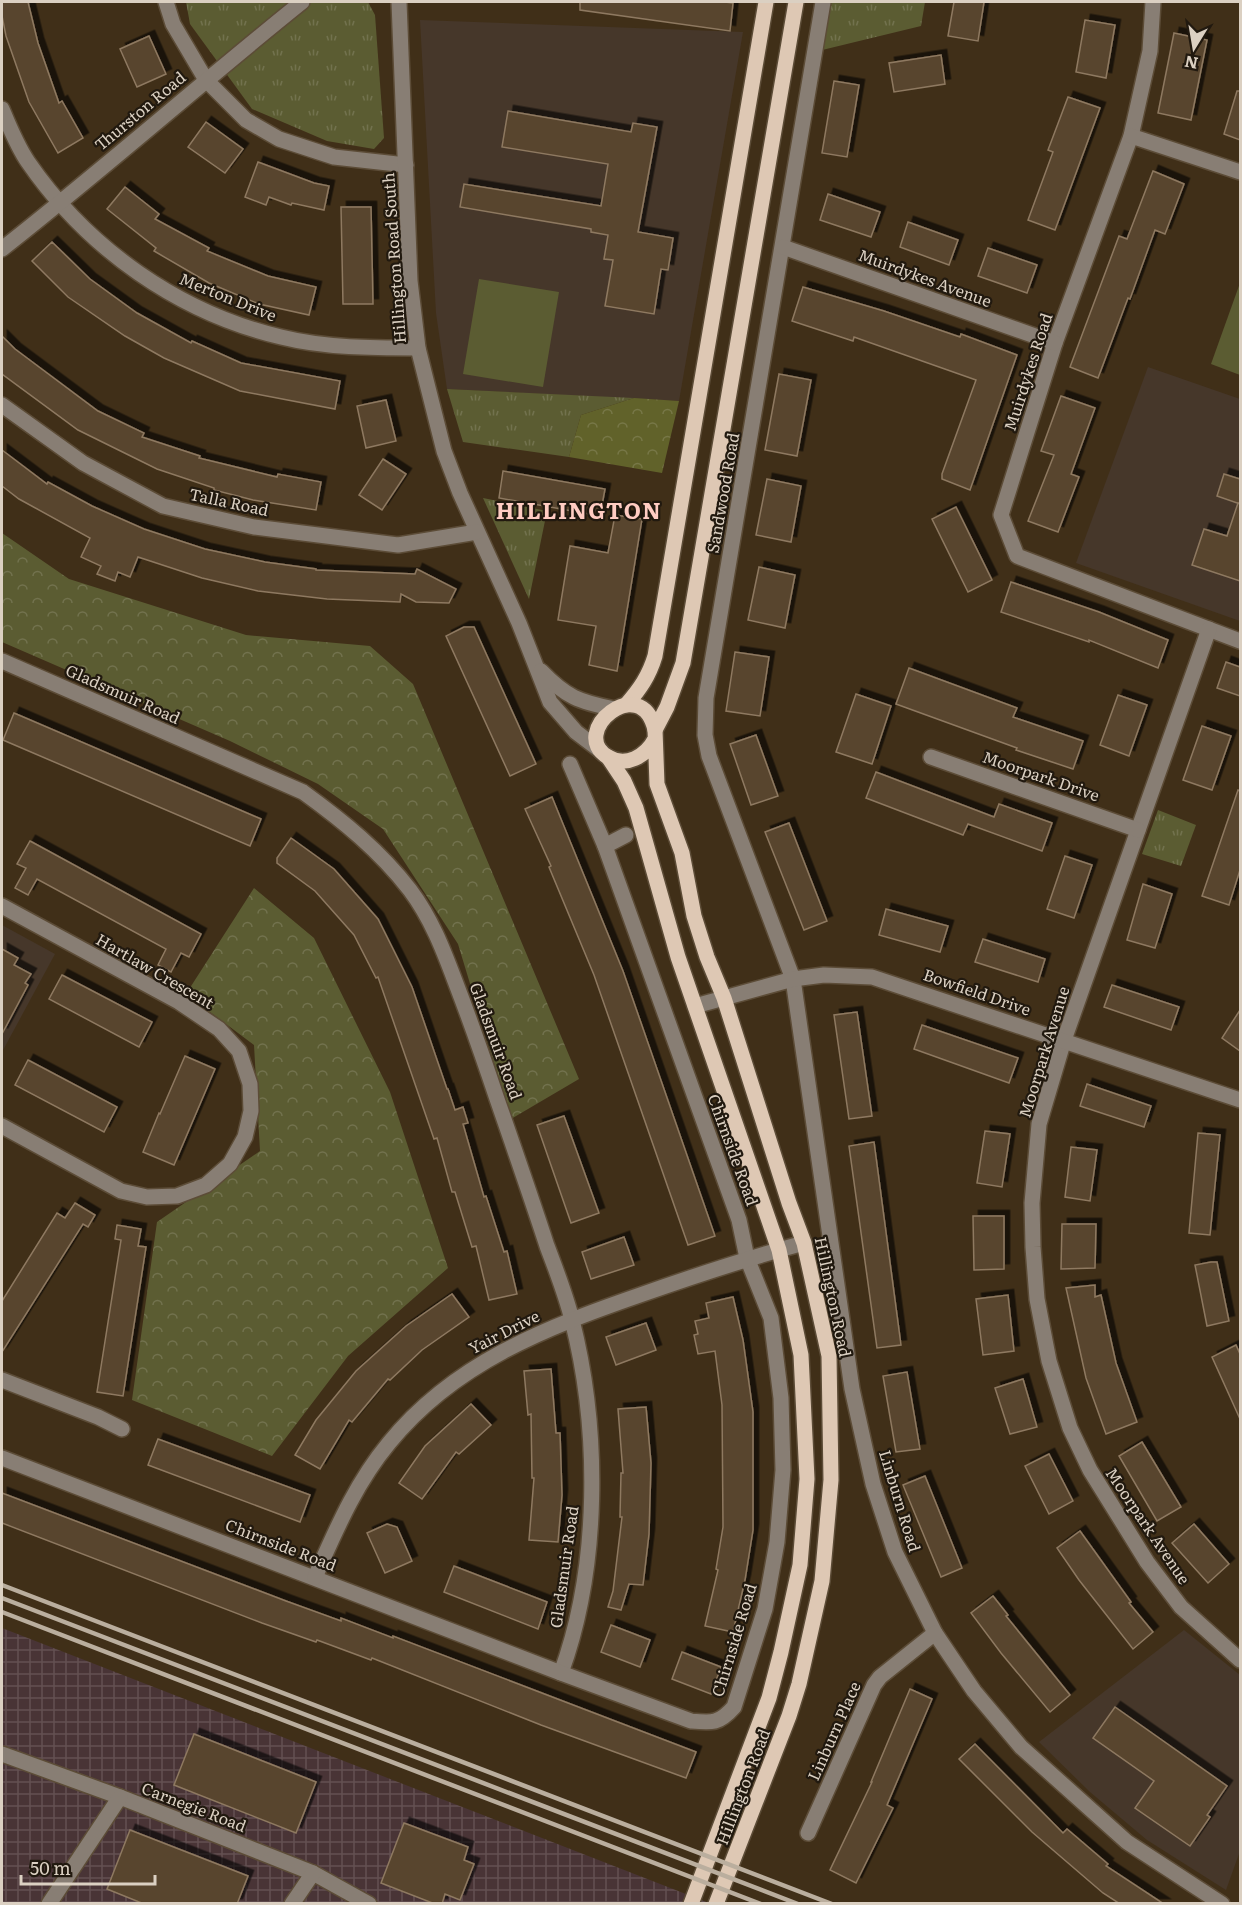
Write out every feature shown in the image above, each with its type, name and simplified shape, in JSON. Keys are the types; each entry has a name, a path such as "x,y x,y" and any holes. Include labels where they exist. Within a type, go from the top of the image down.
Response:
{"main road":[{"path":"620,707 643,710 651,718 654,735 646,752 634,759 617,760 604,754 597,742 596,733 603,718 640,690 649,675 655,656 766,2"},
{"name":"Sandwood Road","path":"654,735 683,665 796,2"},
{"name":"Hillington Road","path":"654,735 657,784 682,853 694,916 707,957 724,998 804,1244 829,1356 831,1480 822,1581 799,1684 789,1716 716,1904"},
{"name":"Hillington Road","path":"604,754 624,780 636,808 678,957 778,1250 801,1355 807,1479 800,1565 769,1698 691,1904"}],"street":[{"path":"166,2 173,24 206,80 246,120 279,139 334,157 405,165"},
{"name":"Thurston Road","path":"2,249 302,2"},
{"name":"Hillington Road South","path":"399,2 410,281 418,348 444,451 550,702 576,732 604,754"},
{"name":"Sandwood Road","path":"793,980 716,776 705,735 706,698 823,2"},
{"name":"Muirdykes Road","path":"1152,2 1150,51 1131,136 1055,343 1001,515 1017,556 1240,641"},
{"name":"Merton Drive","path":"2,109 27,160 60,203 117,259 172,296 224,318 280,337 316,344 418,348"},
{"path":"1131,136 1240,172"},
{"name":"Muirdykes Avenue","path":"783,247 1055,343"},
{"name":"Talla Road","path":"2,405 83,463 163,506 254,527 398,545 477,532"},
{"name":"Moorpark Avenue","path":"1209,629 1064,1040 1039,1124 1032,1203 1037,1299 1049,1361 1070,1428 1089,1470 1147,1562 1181,1607 1240,1660"},
{"name":"Gladsmuir Road","path":"2,661 303,792 347,824 389,867 410,891 435,930 470,1020 572,1319 584,1383 592,1446 592,1513 577,1614 570,1648 561,1673"},
{"name":"Hillington Road South","path":"538,669 572,697 591,704 620,707"},
{"name":"Moorpark Drive","path":"932,757 1138,830"},
{"name":"Chirnside Road","path":"2,1458 561,1673 691,1720 713,1723 725,1717 734,1707 765,1609 777,1542 783,1470 782,1398 771,1318 747,1258 739,1220 605,846 570,764"},
{"path":"605,846 626,835"},
{"name":"Hartlaw Crescent","path":"2,906 179,1002 219,1029 239,1051 250,1084 251,1111 245,1137 230,1164 207,1185 177,1196 147,1197 121,1191 2,1126"},
{"name":"Bowfield Drive","path":"695,1006 793,980 824,975 873,976 1240,1100"},
{"name":"Linburn Road","path":"793,980 852,1389 873,1484 895,1552 935,1633 974,1691 1021,1747 1127,1842 1222,1904"},
{"name":"Yair Drive","path":"315,1577 350,1499 389,1442 451,1383 487,1359 572,1319 747,1258 804,1244"},
{"path":"2,1380 98,1417 122,1429"},
{"name":"Linburn Place","path":"808,1833 874,1685 880,1677 935,1633"},
{"name":"Carnegie Road","path":"2,1754 120,1797 313,1873 369,1904"},
{"path":"49,1904 120,1797"},
{"path":"292,1904 313,1873"}],"shaded area":[{"path":"420,20 743,32 679,401 447,389 436,313"},
{"path":"1148,367 1240,399 1240,621 1076,563"},
{"path":"2,925 55,954 2,1052"},
{"path":"2,1628 709,1903 2,1903"},
{"path":"1184,1630 1240,1675 1240,1851 1226,1890 1147,1840 1090,1792 1039,1742"}],"green space":[{"path":"186,2 368,2 375,15 384,138 374,149 327,141 252,109 190,24"},
{"path":"828,2 925,2 921,26 818,51"},
{"path":"479,279 559,292 543,387 463,374"},
{"path":"1240,283 1240,375 1211,364"},
{"path":"447,389 634,398 581,415 569,457 463,442"},
{"path":"634,398 679,401 662,473 569,457 581,415"},
{"path":"483,498 547,511 529,599"},
{"path":"2,533 69,579 246,635 370,646 413,684 579,1079 511,1119 458,944 383,829 318,784 230,741 2,642"},
{"path":"1158,810 1196,825 1181,866 1142,854"},
{"path":"254,888 314,938 390,1092 448,1268 348,1356 272,1456 132,1400 157,1222 260,1151 254,1045 186,994"}],"building":[{"path":"2,2 28,2 38,43 59,103 62,101 83,138 58,153 29,102 6,36"},
{"path":"580,2 733,3 730,31 580,10"},
{"path":"954,2 984,2 978,41 948,36"},
{"path":"1085,20 1115,25 1106,78 1076,72"},
{"path":"1174,33 1207,40 1191,120 1158,113"},
{"path":"149,36 166,74 137,87 120,49"},
{"path":"941,55 945,84 894,92 889,63"},
{"path":"834,81 859,85 847,157 822,153"},
{"path":"1237,91 1240,91 1240,140 1224,134"},
{"path":"1068,97 1100,108 1055,230 1028,220 1053,152 1048,150"},
{"path":"508,111 631,132 633,123 657,127 638,232 673,238 668,270 661,269 654,314 605,306 613,260 604,259 608,235 591,232 591,229 460,207 464,184 601,206 608,164 502,147"},
{"path":"206,122 243,149 225,173 188,147"},
{"path":"258,162 314,183 329,186 324,210 292,203 291,205 269,197 266,205 245,197"},
{"path":"1153,171 1184,184 1165,234 1155,230 1098,378 1070,367 1119,236 1127,239"},
{"path":"125,187 159,214 155,219 209,248 207,251 268,276 316,287 309,315 259,304 209,283 154,251 156,248 107,209"},
{"path":"828,194 880,212 871,237 820,220"},
{"path":"341,207 371,207 373,304 343,304"},
{"path":"908,222 958,240 949,265 900,247"},
{"path":"52,242 90,279 137,313 191,343 192,341 241,363 340,381 335,409 240,391 164,358 125,336 68,297 32,261"},
{"path":"988,248 1037,265 1027,293 978,276"},
{"path":"803,287 960,337 961,334 1017,355 970,490 942,479 942,474 976,380 854,337 853,341 792,321"},
{"path":"2,336 15,349 98,411 144,433 142,437 200,456 199,458 277,477 278,474 321,482 316,510 253,500 214,490 214,488 157,469 78,430 2,374"},
{"path":"779,374 811,380 797,456 765,450"},
{"path":"1061,396 1095,408 1071,474 1079,477 1058,532 1028,521 1054,455 1041,451"},
{"path":"386,400 396,441 366,448 357,406"},
{"path":"2,450 47,484 48,482 92,506 144,529 205,549 316,570 415,574 417,569 456,589 449,603 416,602 401,594 400,602 327,599 258,591 202,578 138,557 130,577 118,572 115,581 97,574 101,566 81,557 90,538 19,499 2,486"},
{"path":"383,459 406,474 382,510 359,495"},
{"path":"503,471 605,489 600,516 499,498"},
{"path":"1224,474 1240,479 1240,504 1217,496"},
{"path":"767,479 801,486 791,542 756,535"},
{"path":"1238,503 1240,504 1240,581 1192,565 1204,529 1227,536"},
{"path":"956,507 992,580 968,592 932,519"},
{"path":"615,515 642,519 617,671 589,665 596,626 558,620 570,546 608,553"},
{"path":"759,567 795,575 785,628 748,620"},
{"path":"1011,582 1099,612 1168,640 1158,668 1089,640 1089,642 1001,612"},
{"path":"464,627 474,627 536,764 510,776 446,636"},
{"path":"735,652 769,657 760,716 726,711"},
{"path":"1226,662 1240,667 1240,696 1217,688"},
{"path":"909,668 1017,708 1013,717 1083,741 1073,769 1016,750 1017,748 896,704"},
{"path":"856,694 891,706 872,764 836,752"},
{"path":"1118,695 1147,705 1129,756 1100,745"},
{"path":"14,713 261,819 250,846 3,740"},
{"path":"1202,726 1231,736 1212,790 1183,780"},
{"path":"756,735 778,796 751,805 730,744"},
{"path":"876,772 994,817 999,804 1052,823 1042,851 968,824 963,835 866,798"},
{"path":"1238,790 1240,791 1240,870 1229,905 1202,896"},
{"path":"552,797 623,971 715,1236 688,1245 594,975 549,867 551,866 525,809"},
{"path":"789,823 827,921 804,930 765,832"},
{"path":"291,838 334,869 378,919 412,987 455,1110 463,1107 468,1123 463,1124 484,1197 486,1196 504,1252 507,1251 517,1294 489,1300 476,1246 472,1247 455,1192 452,1192 437,1138 434,1139 378,977 376,978 354,935 315,891 277,863 277,858"},
{"path":"30,841 201,934 189,957 181,953 171,972 158,965 166,949 37,879 28,895 15,888 26,868 17,864"},
{"path":"1065,856 1092,865 1074,918 1047,909"},
{"path":"1143,884 1172,894 1155,948 1127,940"},
{"path":"886,909 948,926 940,952 879,935"},
{"path":"983,939 1045,959 1038,982 975,962"},
{"path":"2,949 18,958 14,965 31,974 25,983 28,985 2,1034"},
{"path":"62,975 152,1022 139,1047 49,999"},
{"path":"1112,985 1179,1007 1171,1030 1104,1007"},
{"path":"1240,1010 1240,1051 1222,1038"},
{"path":"857,1012 872,1116 849,1119 834,1015"},
{"path":"922,1025 1018,1058 1009,1083 914,1049"},
{"path":"185,1056 215,1069 174,1165 143,1152"},
{"path":"28,1060 117,1107 104,1132 15,1085"},
{"path":"1087,1084 1151,1106 1144,1127 1080,1106"},
{"path":"564,1116 599,1213 571,1223 537,1125"},
{"path":"985,1131 1010,1134 1002,1187 977,1183"},
{"path":"1198,1133 1220,1135 1210,1235 1189,1233"},
{"path":"874,1142 901,1345 877,1348 849,1146"},
{"path":"1071,1147 1097,1150 1090,1201 1065,1197"},
{"path":"75,1203 95,1215 88,1227 83,1224 2,1352 2,1301 57,1213 65,1218"},
{"path":"973,1216 1004,1216 1004,1269 974,1270"},
{"path":"1062,1224 1096,1224 1095,1268 1061,1269"},
{"path":"117,1225 141,1229 138,1246 146,1247 123,1396 97,1392 121,1240 115,1239"},
{"path":"624,1237 634,1265 591,1279 582,1252"},
{"path":"1217,1262 1229,1321 1207,1326 1195,1265"},
{"path":"1095,1285 1095,1297 1101,1295 1116,1363 1137,1422 1106,1434 1086,1378 1066,1288"},
{"path":"452,1294 469,1317 422,1350 390,1380 388,1379 352,1422 349,1420 320,1469 295,1455 316,1420 356,1371 406,1326"},
{"path":"1008,1295 1014,1351 983,1355 976,1299"},
{"path":"733,1297 743,1340 753,1412 753,1530 733,1632 705,1626 718,1570 716,1569 723,1527 722,1405 715,1351 698,1354 694,1335 698,1334 695,1321 709,1318 706,1303"},
{"path":"646,1323 656,1350 616,1365 606,1337"},
{"path":"1236,1345 1240,1354 1240,1419 1212,1357"},
{"path":"551,1369 556,1433 560,1433 562,1495 558,1542 529,1540 534,1478 532,1478 531,1414 528,1415 524,1371"},
{"path":"907,1372 920,1449 896,1452 883,1376"},
{"path":"1023,1379 1037,1427 1010,1434 995,1388"},
{"path":"471,1404 491,1425 459,1454 456,1452 422,1499 399,1483 425,1446"},
{"path":"646,1407 651,1463 649,1534 643,1585 629,1584 621,1610 608,1607 613,1591 622,1517 620,1517 621,1473 623,1473 618,1409"},
{"path":"158,1439 310,1495 300,1522 148,1465"},
{"path":"1142,1442 1181,1507 1157,1521 1119,1456"},
{"path":"1049,1454 1073,1501 1049,1514 1025,1466"},
{"path":"925,1476 962,1568 941,1577 903,1485"},
{"path":"2,1493 286,1601 341,1621 341,1618 393,1638 393,1636 696,1752 686,1778 541,1725 372,1658 371,1660 262,1623 2,1523"},
{"path":"387,1524 397,1527 412,1561 385,1573 367,1533"},
{"path":"1194,1524 1229,1564 1208,1583 1172,1543"},
{"path":"1080,1531 1131,1602 1129,1603 1153,1632 1133,1649 1057,1548"},
{"path":"454,1566 547,1602 538,1629 444,1592"},
{"path":"993,1596 1008,1615 1006,1616 1070,1695 1050,1712 971,1613"},
{"path":"611,1625 650,1640 640,1667 601,1652"},
{"path":"682,1652 721,1667 711,1694 672,1679"},
{"path":"910,1689 932,1699 887,1805 893,1808 856,1883 830,1870 872,1782"},
{"path":"1115,1707 1227,1786 1207,1815 1210,1817 1190,1846 1135,1808 1154,1781 1093,1738"},
{"path":"194,1734 316,1782 296,1833 174,1785"},
{"path":"975,1744 1063,1833 1067,1829 1108,1864 1106,1866 1164,1904 1120,1904 1103,1893 1032,1832 959,1759"},
{"path":"404,1823 468,1847 464,1860 474,1864 460,1900 445,1894 442,1904 435,1904 381,1883"},
{"path":"130,1830 248,1876 237,1904 144,1904 107,1889"}],"railway":[{"path":"2,1585 832,1904"},
{"path":"2,1598 798,1904"},
{"path":"2,1612 761,1904"}],"district":[{"name":"HILLINGTON","path":"579,511"}]}
